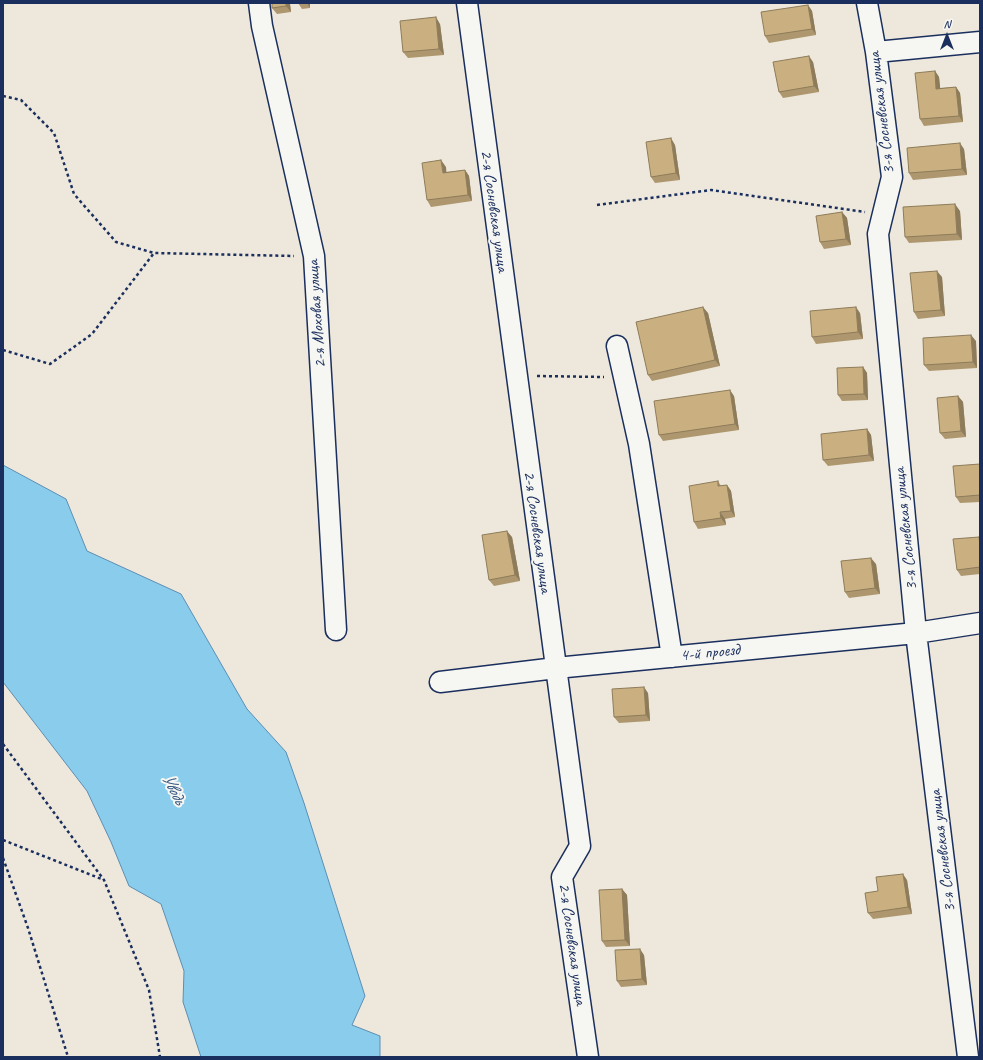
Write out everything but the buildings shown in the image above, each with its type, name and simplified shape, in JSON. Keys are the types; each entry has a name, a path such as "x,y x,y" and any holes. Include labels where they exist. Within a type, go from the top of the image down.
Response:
{"street":[{"name":"2-я Моховая улица","path":"260,3 262,26 314,256 336,630"},
{"name":"2-я Сосневская улица","path":"467,3 580,846 562,877 588,1057"},
{"name":"3-я Сосневская улица","path":"867,3 876,52 892,177 878,234 916,633 968,1057"},
{"path":"876,52 980,42"},
{"path":"617,346 638,444 672,657"},
{"name":"4-й проезд","path":"440,682 556,668 916,633 980,623"}],"path":[{"path":"3,96 21,100 54,133 74,194 116,242 154,253 314,256"},
{"path":"598,205 711,190 883,214"},
{"path":"3,350 50,364 92,334 154,253"},
{"path":"516,376 624,377"},
{"path":"3,744 104,880 149,990 160,1057"},
{"path":"3,840 104,880"},
{"path":"3,858 28,928 68,1057"}],"water":[{"name":"Уводь","path":"3,465 66,499 87,551 181,594 247,709 286,752 304,803 365,996 352,1025 380,1036 380,1057 201,1057 183,1002 184,971 161,904 129,886 111,842 87,791 3,682"}]}
